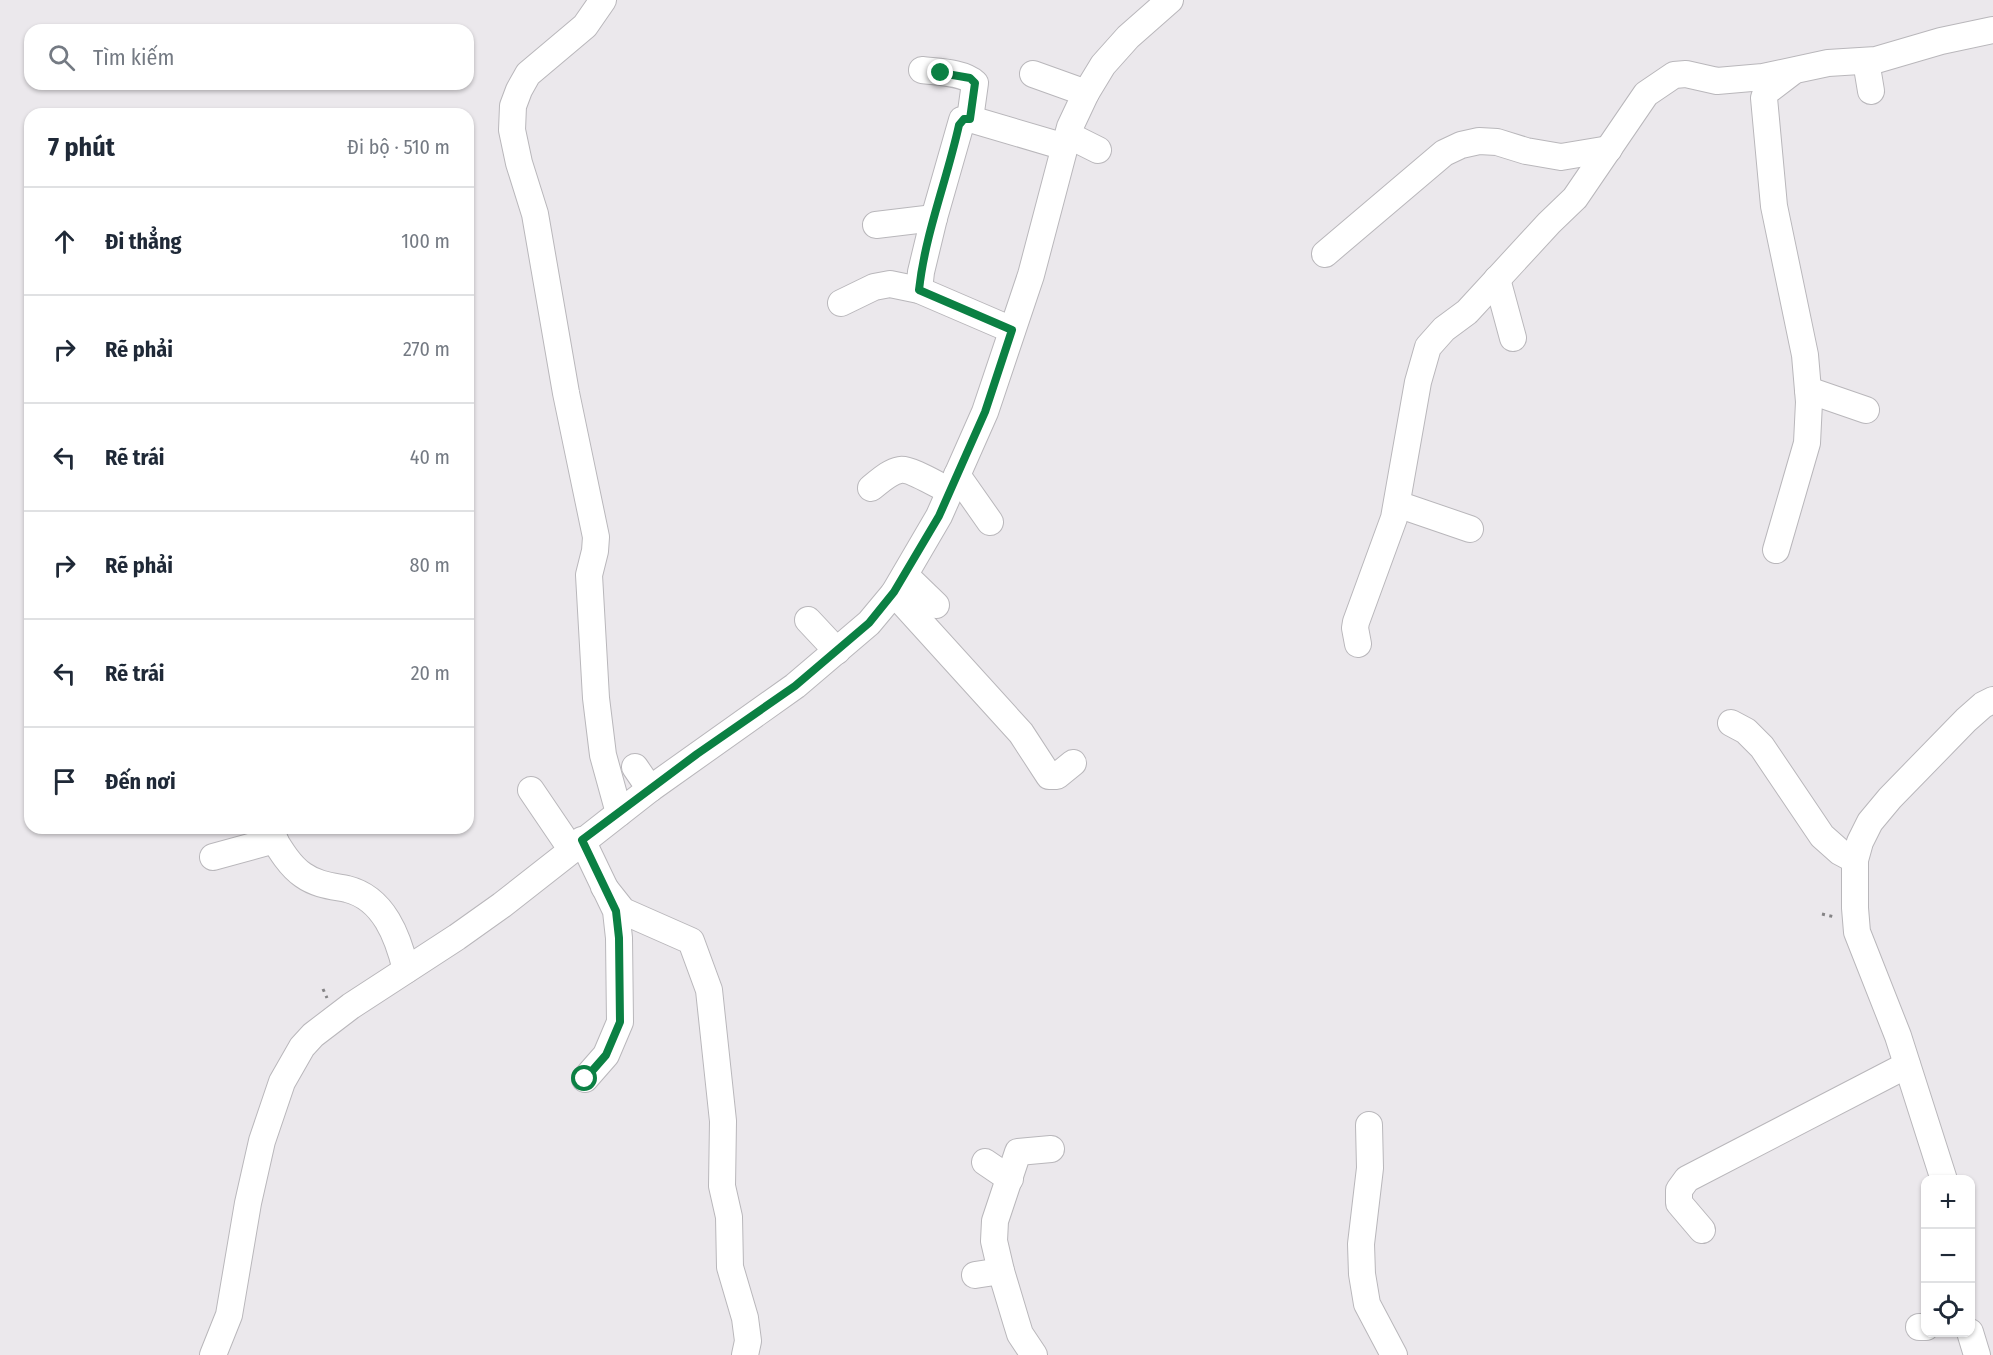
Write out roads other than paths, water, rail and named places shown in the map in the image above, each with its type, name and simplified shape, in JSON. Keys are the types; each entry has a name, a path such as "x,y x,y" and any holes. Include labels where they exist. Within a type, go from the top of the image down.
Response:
{"street":[{"path":"603,0 585,26 528,74 513,106 512,130 519,163 535,214 566,393 596,537 589,575 596,698 603,755 619,813"},
{"path":"213,1355 229,1315 248,1203 262,1141 282,1082 302,1047 313,1035 351,1006 502,905 650,789 795,686 869,623 900,584 939,516 985,412 1030,275 1066,141 1086,93 1115,50 1170,0"},
{"path":"1358,644 1356,622 1394,519 1418,382 1428,347 1444,329 1467,312 1575,198 1646,94 1674,75 1686,74 1717,81 1739,81 1828,63 1866,61 1993,30"},
{"path":"1866,61 1871,91"},
{"path":"922,70 970,78 975,83 970,119"},
{"path":"1776,550 1807,443 1809,402 1805,355 1774,206 1764,98 1766,92 1774,85 1796,70"},
{"path":"1033,74 1086,93"},
{"path":"919,290 934,218 959,125 964,119 1098,150"},
{"path":"1324,254 1444,153 1461,145 1479,141 1497,142 1526,151 1561,157 1609,149"},
{"path":"876,225 934,218"},
{"path":"1497,279 1513,338"},
{"path":"841,303 880,285 890,284 919,290 1012,330"},
{"path":"1808,390 1866,410"},
{"path":"871,488 896,471 905,470 953,483 990,522"},
{"path":"1397,504 1470,529"},
{"path":"900,584 936,604"},
{"path":"900,584 1021,733 1048,776 1057,776 1073,763"},
{"path":"808,620 837,651"},
{"path":"1943,1175 1907,1065 1857,932 1855,860 1860,842 1870,822 1890,798 1966,720 1983,705 1993,700"},
{"path":"1731,723 1746,731 1762,747 1822,836 1840,852 1855,860"},
{"path":"635,767 650,789"},
{"path":"531,790 577,845 604,887 623,911 691,941 709,990 723,1121 722,1186 729,1217 730,1267 745,1318 748,1341 745,1355"},
{"path":"213,857 271,834 290,863 303,875 323,885 349,890 364,896 379,909 396,936 406,970"},
{"path":"585,1079 606,1055 620,1022 619,938 616,911 604,887"},
{"path":"1702,1230 1679,1203 1679,1190 1687,1179 1907,1065"},
{"path":"1369,1125 1370,1168 1361,1244 1362,1274 1367,1304 1394,1355"},
{"path":"1034,1355 1020,1334 1001,1271 994,1240 995,1221 1018,1152 1052,1149"},
{"path":"985,1162 1010,1179"},
{"path":"975,1275 1001,1271"},
{"path":"1972,1337 1977,1355"}]}
